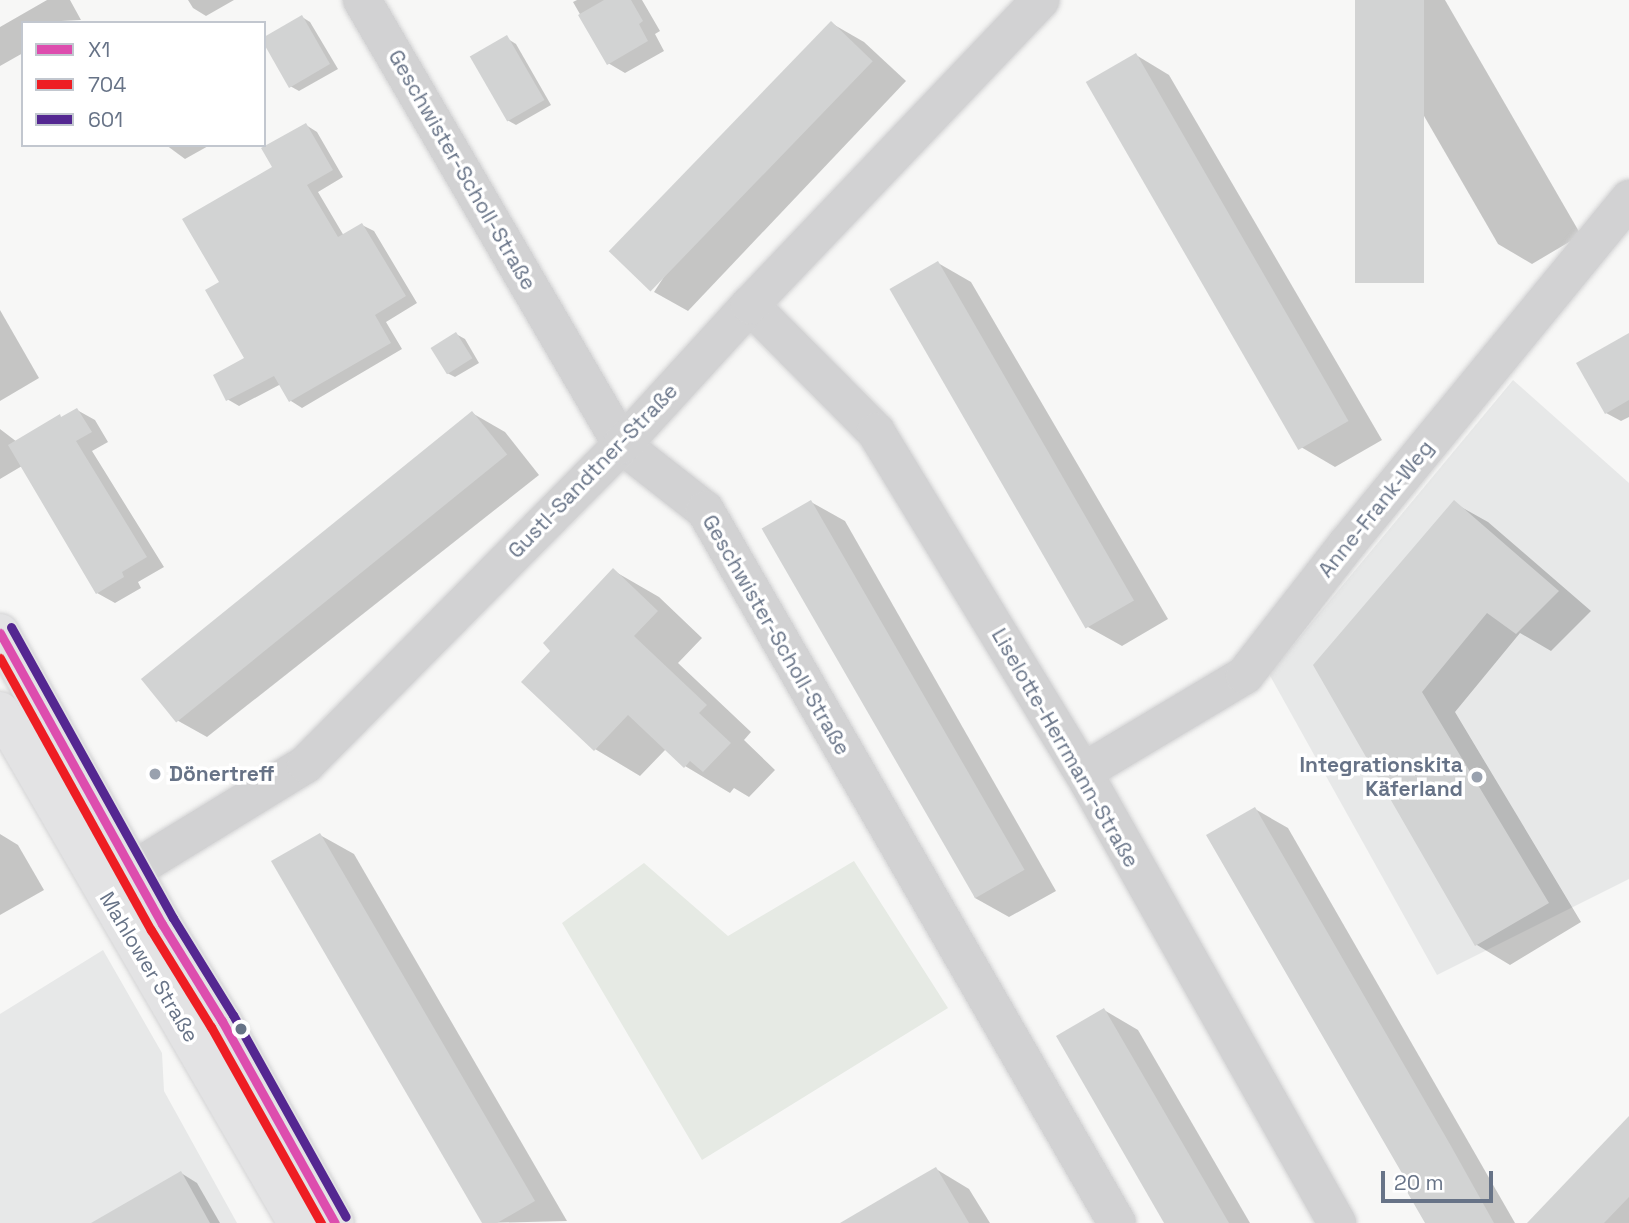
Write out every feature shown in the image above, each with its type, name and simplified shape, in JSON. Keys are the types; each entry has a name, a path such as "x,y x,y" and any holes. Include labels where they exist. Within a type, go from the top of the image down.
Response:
{"main road":[{"name":"Mahlower Straße","path":"0,633 118,880 164,990 297,1223"},
{"name":"Mahlower Straße","path":"0,711 118,880 335,1223"}],"street":[{"name":"Geschwister-Scholl-Straße","path":"362,0 622,445 705,510 1117,1223"},
{"name":"Gustl-Sandtner-Straße","path":"118,880 306,764 622,445 750,305 1040,0"},
{"name":"Anne-Frank-Weg","path":"1083,772 1245,675 1347,544 1629,200"},
{"name":"Liselotte-Herrmann-Straße","path":"750,305 876,432 1083,772 1337,1223"}],"shaded area":[{"name":"Integrationskita Käferland","path":"1513,380 1629,483 1629,879 1437,975 1269,674"},
{"path":"854,861 948,1008 702,1160 562,923 644,863 728,936"},
{"path":"103,950 162,1053 164,1091 237,1223 0,1223 0,1014"}],"building":[{"path":"604,0 631,0 643,21 639,24 648,41 607,65 578,15"},
{"path":"1355,0 1424,0 1424,283 1355,283"},
{"path":"302,15 330,64 289,88 266,48 266,36"},
{"path":"831,21 873,61 650,291 609,251"},
{"path":"507,35 544,100 507,121 470,56"},
{"path":"1136,53 1348,421 1298,450 1086,82"},
{"path":"306,123 333,170 307,185 338,237 362,223 406,296 375,315 391,343 289,402 274,376 226,401 213,375 244,358 205,290 219,282 182,219 272,167 261,148"},
{"path":"938,261 1134,600 1086,628 890,289"},
{"path":"456,332 472,358 447,374 431,348"},
{"path":"1629,333 1629,400 1605,414 1576,363"},
{"path":"77,408 92,432 76,441 147,557 122,572 124,577 96,594 8,445 60,414 61,417"},
{"path":"472,411 507,455 176,723 141,679"},
{"path":"811,500 1024,870 975,898 762,528"},
{"path":"1454,500 1559,591 1516,634 1487,613 1422,692 1549,903 1475,946 1313,665"},
{"path":"613,568 658,611 634,636 707,705 699,713 731,743 703,772 690,761 684,768 628,715 594,751 521,682 550,651 543,643"},
{"path":"1255,807 1494,1223 1425,1223 1399,1178 1403,1175 1206,835"},
{"path":"320,833 535,1201 497,1223 482,1223 271,861"},
{"path":"1104,1008 1229,1223 1164,1223 1056,1036"},
{"path":"1629,1116 1629,1197 1604,1223 1527,1223"},
{"path":"936,1167 969,1223 840,1223 903,1186"},
{"path":"181,1171 210,1223 91,1223"}],"transit line":[{"name":"601","path":"11,627 173,918 233,1015 346,1217"},
{"name":"X1","path":"0,633 162,924 222,1021 335,1223"},
{"name":"704","path":"0,658 151,930 211,1027 321,1223"}],"place":[{"name":"Dönertreff","path":"155,774"},
{"name":"Integrationskita Käferland","path":"1477,777"}]}
